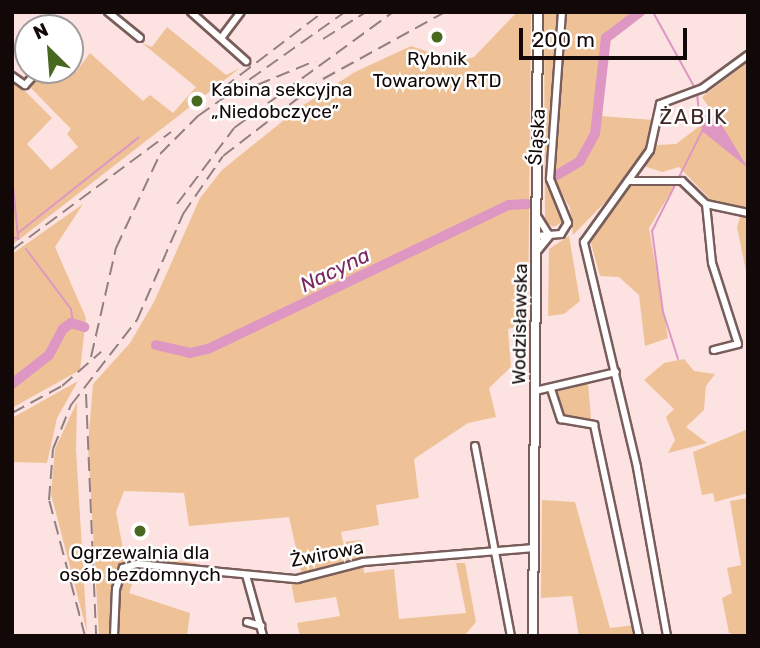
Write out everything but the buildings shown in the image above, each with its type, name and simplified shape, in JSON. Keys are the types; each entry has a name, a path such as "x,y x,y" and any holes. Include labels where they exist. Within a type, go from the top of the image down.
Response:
{"main road":[{"name":"Wodzisławska","path":"533,636 538,12"},
{"path":"537,250 549,235"}],"street":[{"path":"108,12 141,38"},
{"path":"191,12 246,61"},
{"path":"222,37 241,12"},
{"name":"Śląska","path":"549,235 563,233 568,221 550,180 562,12"},
{"path":"667,636 656,561 616,372 584,242 639,167 656,139 660,104 703,88 748,55"},
{"path":"639,167 651,178"},
{"path":"628,181 651,178 682,181 706,204 748,214"},
{"path":"706,204 712,263 738,344 714,350"},
{"path":"537,216 549,235 537,236"},
{"path":"535,391 616,372"},
{"path":"551,388 561,419 594,425 639,636"},
{"path":"475,446 511,636"},
{"name":"Żwirowa","path":"114,636 124,568 137,564 297,579 363,562 534,548"},
{"path":"246,575 263,636"},
{"path":"247,622 261,626"}],"shaded area":[{"path":"517,12 531,12 528,323 508,329 511,367 489,388 496,417 468,423 414,459 419,498 376,505 379,525 341,532 343,542 361,540 363,558 302,575 289,517 189,526 184,493 124,491 116,512 124,554 195,563 194,579 135,576 129,593 190,613 187,636 99,636 88,445 93,384 130,343 154,302 200,198 222,170 299,108 355,72 411,46 458,62 474,57"},
{"path":"544,12 560,12 546,185 564,221 554,227 545,222"},
{"path":"567,12 643,12 607,42 595,139 578,161 554,174"},
{"path":"167,27 226,75 240,68 12,245 12,78 14,84 18,84 52,118 27,144 51,170 78,147 67,134 71,129 29,86 30,84 84,84 84,61 90,53 143,101 150,95 173,113 196,87 142,43 152,47"},
{"path":"748,62 748,281 737,227 743,209 711,200 679,167 662,172 644,166 657,145 676,144 714,115 702,97"},
{"path":"699,113 718,119 748,168 702,131"},
{"path":"600,116 653,120 653,139 620,187 573,235 570,208 554,180 587,158"},
{"path":"645,182 675,185 649,228 668,338 645,346 639,295 619,277 600,276 590,240 628,185"},
{"path":"83,204 55,247 86,318 80,370 12,408 12,254"},
{"path":"569,236 580,301 564,314 548,316 549,249"},
{"path":"684,359 694,371 715,374 706,386 704,410 686,427 707,443 668,453 675,440 666,417 674,409 644,380 664,363"},
{"path":"78,381 57,418 47,463 12,462 12,418"},
{"path":"588,382 591,419 561,416 553,390"},
{"path":"77,402 76,449 87,632 51,494 55,449"},
{"path":"748,429 748,493 715,502 713,493 702,495 693,452"},
{"path":"748,498 748,636 740,636 729,633 722,598 732,593 727,568 741,565 730,501"},
{"path":"542,500 575,502 610,628 635,625 636,636 579,636 572,596 541,598"},
{"path":"456,563 465,563 476,622 464,636 300,636 297,623 340,616 336,597 295,603 291,582 363,564 364,573 394,569 399,619 466,613"}],"waterway":[{"name":"Nacyna","path":"557,175 580,161 595,134 606,38 640,12"},
{"path":"653,12 695,88"},
{"path":"697,93 699,113"},
{"path":"678,359 663,312 652,231 702,131"},
{"path":"18,233 139,137"},
{"path":"12,176 18,237"},
{"name":"Nacyna","path":"156,345 190,353 208,349 509,205 527,204"},
{"path":"12,237 19,239"},
{"path":"26,249 71,309 73,323"},
{"name":"Nacyna","path":"12,384 49,355 63,329 71,323 84,327"}],"railway":[{"path":"223,88 323,12"},
{"path":"91,357 116,248 160,154 198,116 345,12"},
{"path":"323,39 366,12"},
{"path":"177,204 234,128 393,12"},
{"path":"85,636 49,500 53,449 71,405 137,320 183,214 223,156 323,79 445,12"},
{"path":"257,85 315,61"},
{"path":"12,250 171,132"},
{"path":"12,413 62,386 101,352"},
{"path":"86,394 96,636"}],"place":[{"name":"Rybnik Towarowy RTD","path":"437,37"},
{"name":"Kabina sekcyjna „Niedobczyce”","path":"197,101"},
{"name":"Ogrzewalnia dla osób bezdomnych","path":"140,531"}],"district":[{"name":"ŻABIK","path":"694,117"}]}
